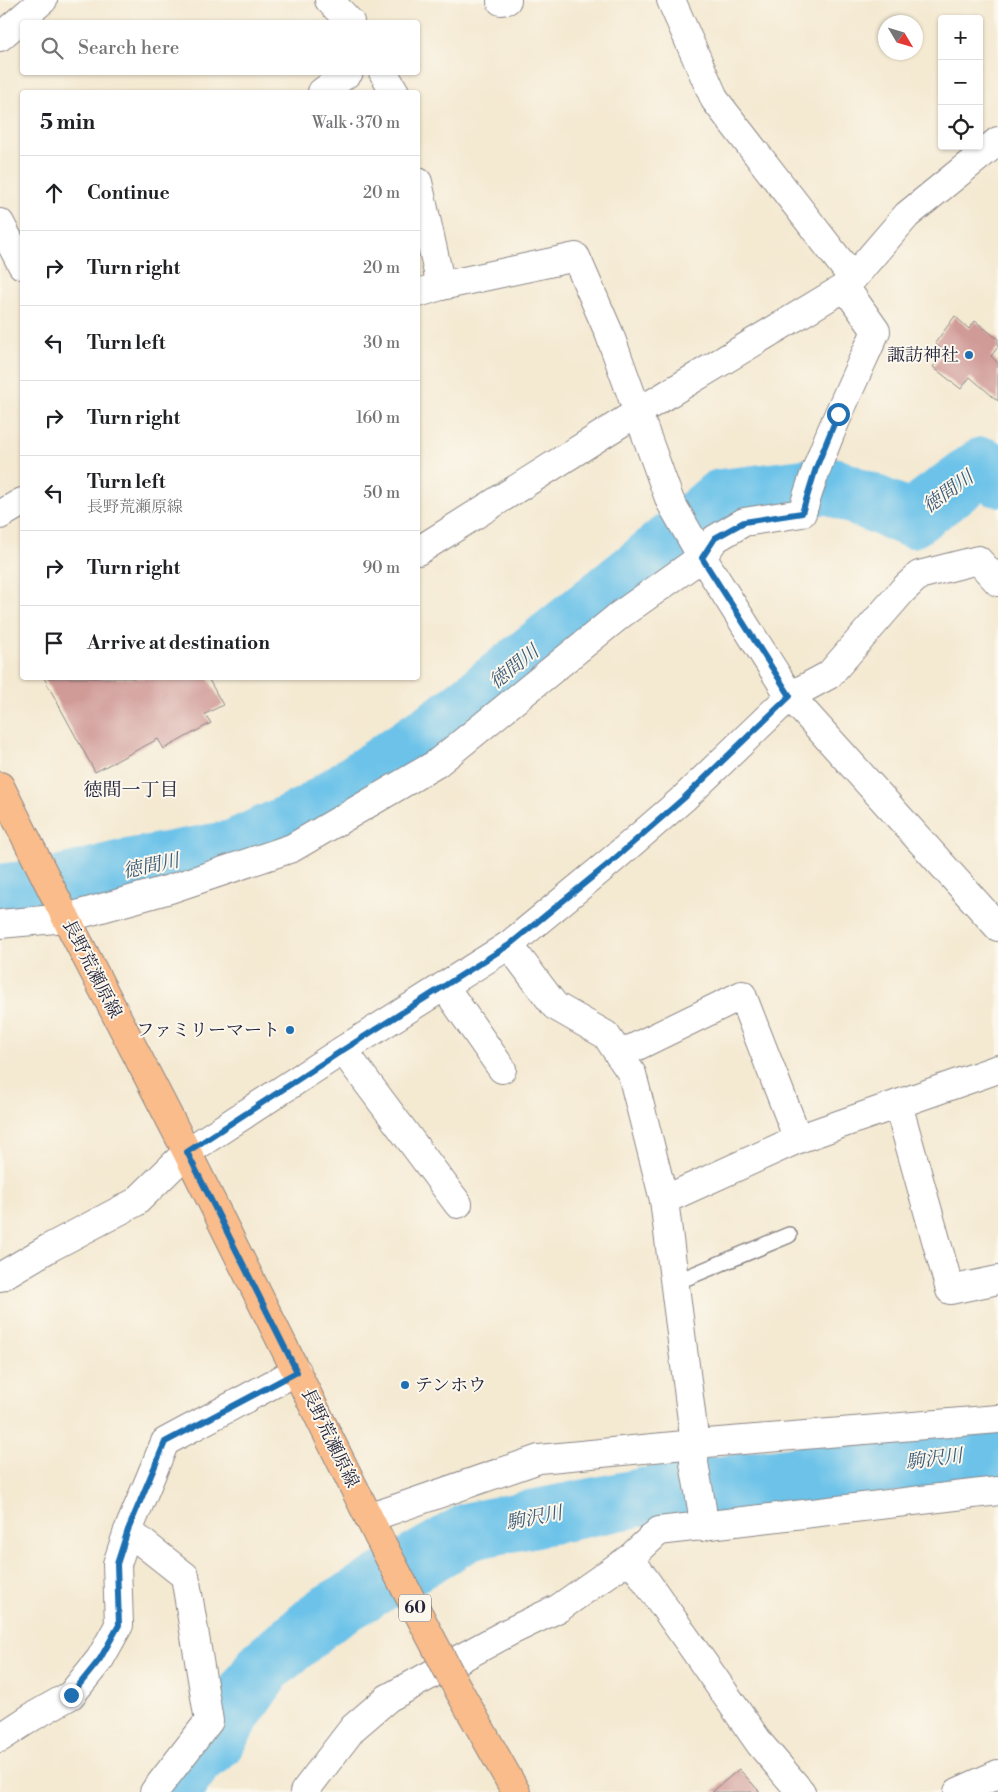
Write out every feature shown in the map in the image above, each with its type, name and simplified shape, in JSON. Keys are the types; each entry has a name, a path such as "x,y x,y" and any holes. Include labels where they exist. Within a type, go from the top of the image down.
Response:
{"main road":[{"name":"長野荒瀬原線","path":"0,786 63,913 187,1152 374,1527 453,1680 516,1792"}],"street":[{"path":"0,37 43,0"},
{"path":"329,0 348,20"},
{"path":"0,924 63,913 170,889 292,848 436,764 715,538 744,522 802,513 816,468 838,414 876,331 849,282 715,100 671,0"},
{"path":"325,90 345,75"},
{"path":"385,75 394,90"},
{"path":"420,550 849,282 907,216 998,141"},
{"path":"420,201 429,289 576,258 609,333 670,501 698,551 790,696 998,928"},
{"path":"0,223 20,261"},
{"path":"0,515 20,503"},
{"path":"0,1277 49,1248 136,1202 187,1152 509,945 612,861 684,798 790,696 829,675 919,575 978,560 998,582"},
{"path":"509,945 555,1006 606,1035 632,1074 664,1200 676,1282 702,1518"},
{"path":"444,986 502,1069"},
{"path":"619,1055 742,995 798,1139"},
{"path":"343,1050 458,1204"},
{"path":"664,1200 798,1139 998,1069"},
{"path":"898,1104 950,1290 998,1280"},
{"path":"0,1738 71,1695 100,1659 119,1625 117,1564 128,1530 165,1442 297,1372"},
{"path":"374,1527 539,1459 694,1454 998,1419"},
{"path":"304,1792 353,1728 388,1698 509,1632 559,1608 630,1558 659,1531 702,1518 998,1491"},
{"path":"128,1530 185,1576 209,1721 154,1792"},
{"path":"630,1558 760,1744 802,1792"},
{"path":"958,1792 998,1774"}],"lane":[{"path":"676,1282 789,1235"}],"building":[{"path":"955,316 969,329 975,321 998,339 998,347 991,356 998,363 998,401 970,377 961,389 933,367 944,352 935,343"},
{"path":"45,680 209,680 223,705 205,714 211,723 164,749 158,739 95,772"},
{"path":"739,1769 760,1792 712,1792"}],"waterway":[{"name":"徳間川","path":"0,893 59,885 127,868 233,849 310,814 456,715 642,566 721,498 829,485 911,519 983,466 998,478"},
{"name":"駒沢川","path":"171,1792 194,1760 216,1741 265,1666 327,1614 470,1531 648,1496 763,1479 998,1451"}],"place":[{"name":"諏訪神社","path":"969,355"},
{"name":"ファミリーマート","path":"290,1030"},
{"name":"テンホウ","path":"405,1385"}],"district":[{"name":"徳間一丁目","path":"131,790"}],"route":[{"path":"71,1695 100,1659 119,1625 117,1564 128,1530 165,1442 297,1372 187,1152 509,945 612,861 684,798 790,696 702,558 715,538 744,522 802,513 816,468 838,414"}]}
